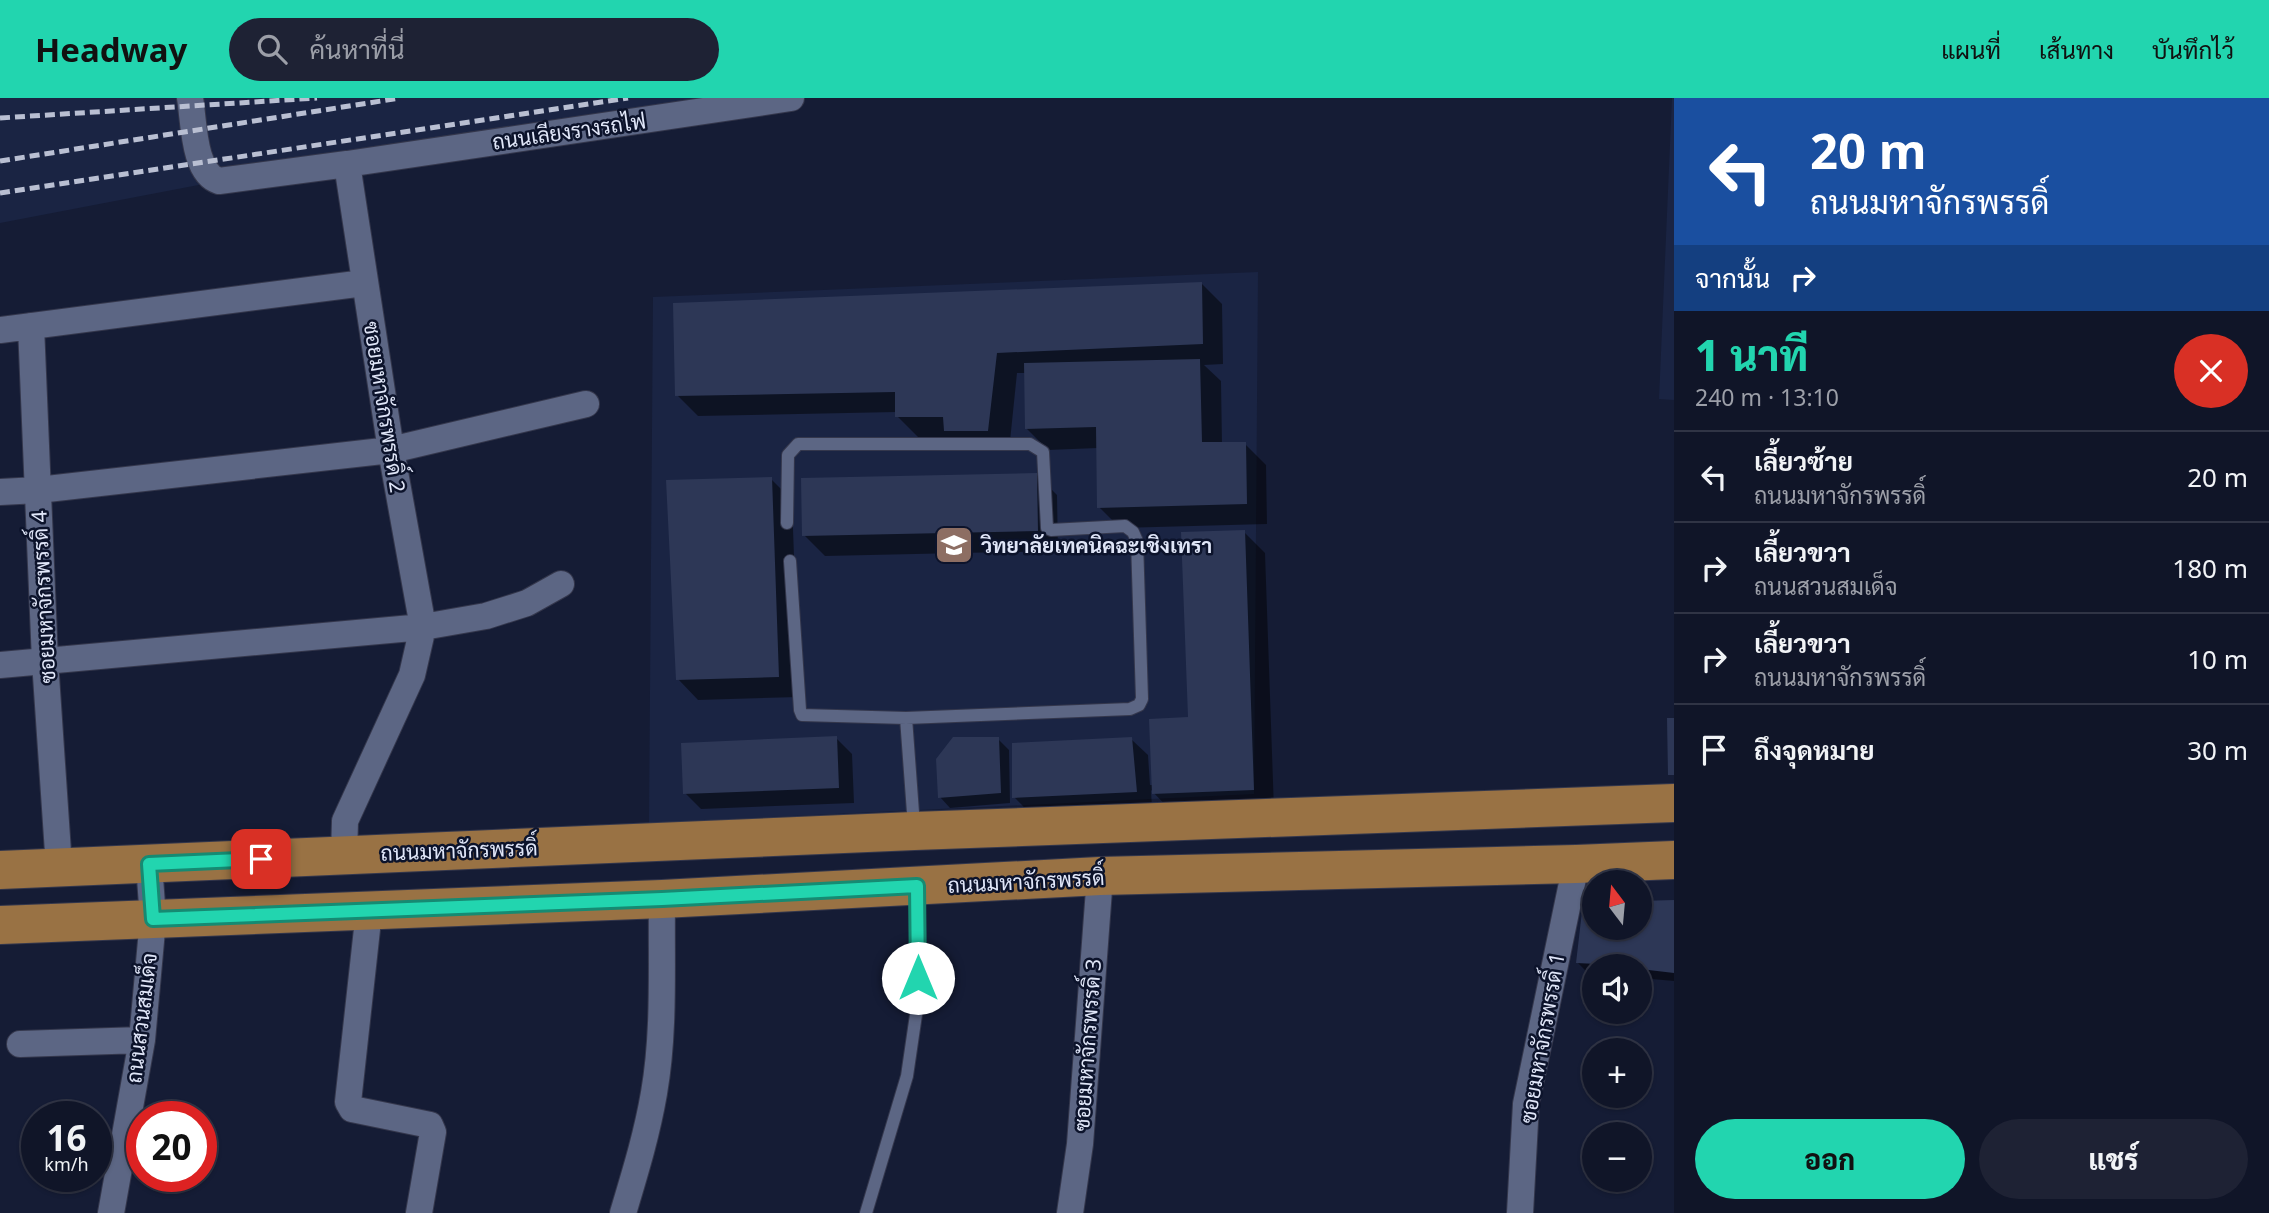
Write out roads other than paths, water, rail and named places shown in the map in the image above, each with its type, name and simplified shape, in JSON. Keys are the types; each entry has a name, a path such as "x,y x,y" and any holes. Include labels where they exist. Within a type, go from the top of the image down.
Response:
{"main road":[{"name":"ถนนมหาจักรพรรดิ์","path":"0,870 914,831 1674,803"},
{"name":"ถนนมหาจักรพรรดิ์","path":"0,925 662,899 1100,876 1674,859"}],"street":[{"path":"190,98 201,162 210,178 219,181 347,164"},
{"name":"ถนนเลียงรางรถไฟ","path":"347,164 791,98"},
{"name":"ซอยมหาจักรพรรดิ์ 2","path":"344,855 345,821 412,675 423,627 391,450 347,164"},
{"path":"0,330 364,283"},
{"name":"ซอยมหาจักรพรรดิ์ 4","path":"31,326 45,661 59,867"},
{"path":"0,492 391,450 586,404"},
{"path":"0,665 423,627 496,613 527,603 561,584"},
{"name":"ถนนสวนสมเด็จ","path":"111,1213 142,1040 153,919 149,864"},
{"name":"ซอยมหาจักรพรรดิ์ 1","path":"1520,1213 1526,1104 1576,864"},
{"name":"ซอยมหาจักรพรรดิ์ 3","path":"1073,1212 1100,876"},
{"path":"623,1213 642,1153 655,1092 661,1027 662,899"},
{"path":"369,911 348,1102 352,1109 430,1125 432,1128 419,1213"},
{"path":"20,1044 142,1040"}],"lane":[{"path":"787,523 788,455 798,444 1030,444 1043,452 1047,528 1051,530 1125,526 1133,532 1138,541 1142,699 1139,705 1130,709 906,718 802,715 790,561"},
{"path":"906,718 914,831"},
{"path":"866,1213 908,1076 918,1001 917,886"}],"railway":[{"path":"0,118 317,98"},
{"path":"0,161 400,98"},
{"path":"0,193 628,98"}],"place":[{"name":"วิทยาลัยเทคนิคฉะเชิงเทรา","path":"954,545"}]}
